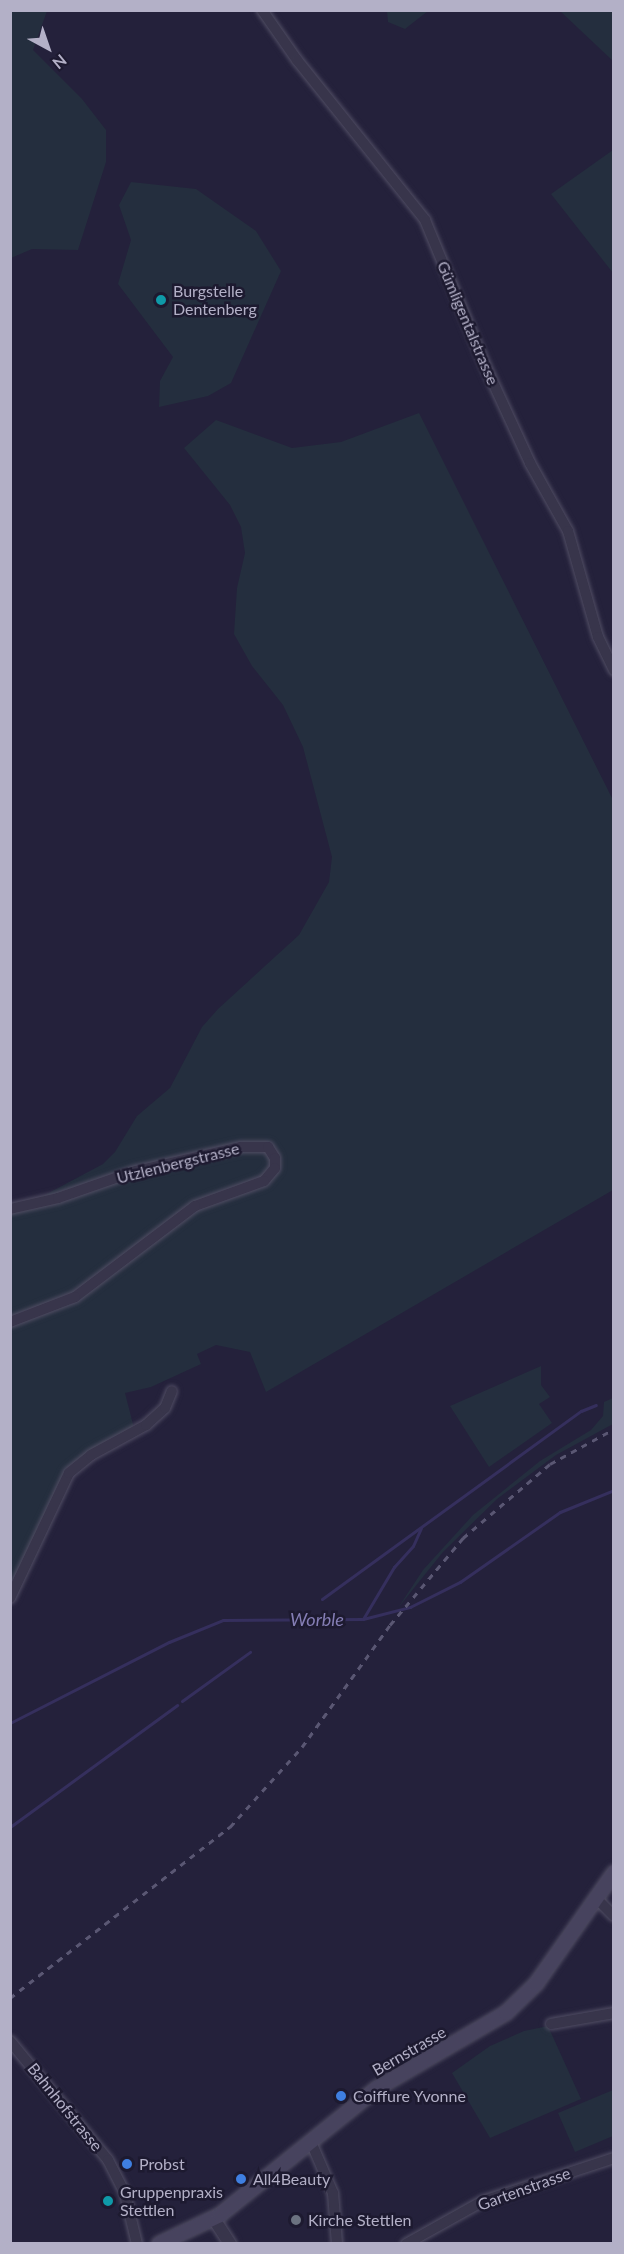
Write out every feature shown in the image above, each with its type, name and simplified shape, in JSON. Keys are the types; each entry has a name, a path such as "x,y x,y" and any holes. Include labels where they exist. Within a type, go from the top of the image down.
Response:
{"main road":[{"name":"Bernstrasse","path":"162,2243 214,2219 392,2078 488,2025 513,2007 536,1984 614,1873"}],"street":[{"name":"Gümligentalstrasse","path":"262,10 297,60 425,220 485,365 530,463 568,531 598,637 614,670"},
{"name":"Utzlenbergstrasse","path":"10,1209 58,1198 136,1171 241,1147 268,1147 275,1158 275,1168 264,1181 195,1206 75,1297 10,1322"},
{"path":"10,1598 69,1473 91,1455 146,1425 165,1408 172,1391"},
{"path":"596,1898 614,1916"},
{"path":"551,2024 614,2013"},
{"name":"Bahnhofstrasse","path":"10,2041 108,2160 128,2201 137,2244"},
{"path":"311,2142 333,2193 337,2244"},
{"name":"Gartenstrasse","path":"406,2244 483,2201 614,2158"},
{"path":"214,2219 230,2244"}],"shaded area":[{"path":"11,10 47,11 33,50 82,99 106,130 106,162 78,250 32,249 11,258"},
{"path":"387,10 428,11 405,29 388,22"},
{"path":"560,11 613,11 613,61"},
{"path":"613,150 613,273 551,194"},
{"path":"131,182 196,189 256,231 281,271 231,383 208,396 159,407 160,381 173,357 118,284 131,240 119,205"},
{"path":"419,413 613,800 613,1190 266,1392 250,1352 216,1345 197,1354 201,1364 151,1387 125,1393 135,1432 75,1467 11,1598 11,1213 103,1164 115,1152 137,1116 170,1088 202,1027 218,1009 299,935 329,882 332,857 303,747 283,705 252,666 234,634 237,588 245,553 241,527 230,505 184,448 216,420 292,448 341,442"},
{"path":"541,1366 541,1385 550,1397 539,1404 552,1423 489,1467 450,1406"},
{"path":"613,1398 613,1424 556,1455 497,1499 443,1552 398,1608 423,1570 473,1515 540,1461 591,1430 603,1416 604,1402"},
{"path":"548,2026 581,2099 490,2138 452,2073 490,2046 524,2031"},
{"path":"613,2090 613,2136 575,2152 558,2113"}],"waterway":[{"path":"322,1599 581,1411 596,1405"},
{"name":"Worble","path":"10,1723 169,1642 223,1620 363,1619 410,1607 460,1582 560,1512 614,1490"},
{"path":"363,1619 394,1567 413,1546 421,1528"},
{"path":"182,1701 250,1652"},
{"path":"10,1827 177,1705"}],"railway":[{"path":"10,1998 230,1827 302,1747 390,1625 463,1538 550,1464 614,1429"}],"place":[{"name":"Burgstelle Dentenberg","path":"161,300"},
{"name":"Coiffure Yvonne","path":"341,2096"},
{"name":"Probst","path":"127,2164"},
{"name":"All4Beauty","path":"241,2179"},
{"name":"Gruppenpraxis Stettlen","path":"108,2201"},
{"name":"Kirche Stettlen","path":"296,2220"}]}
